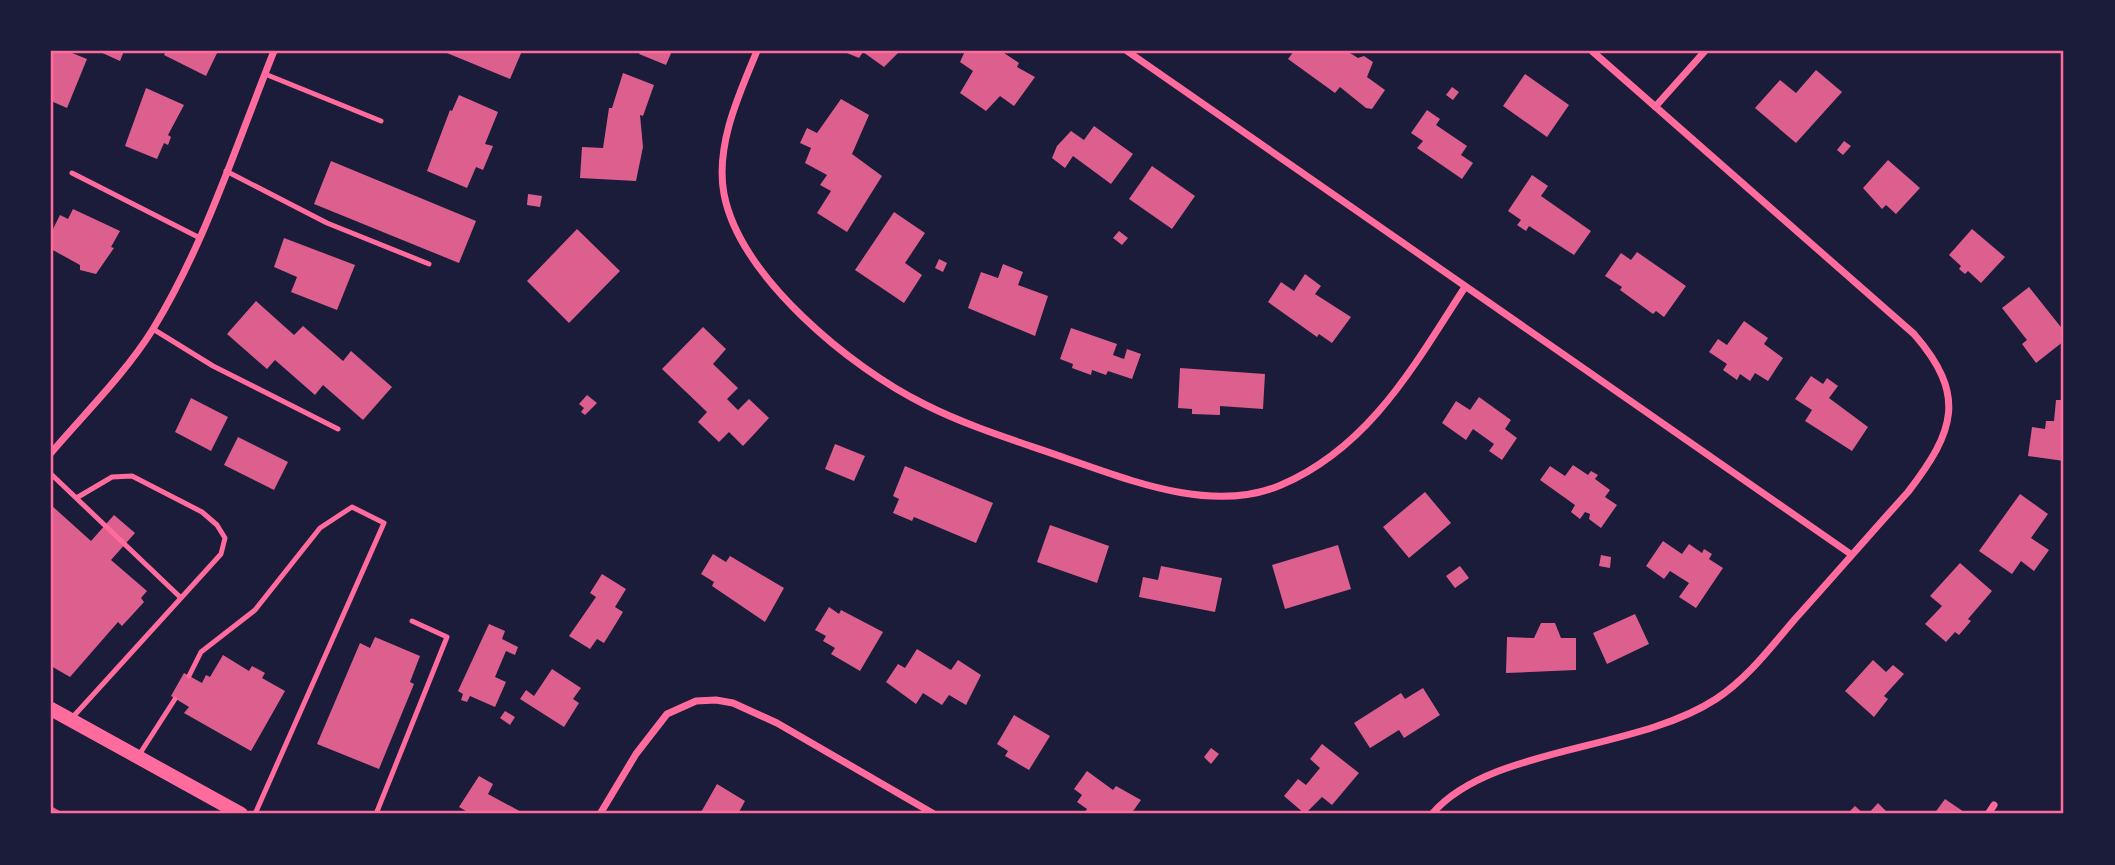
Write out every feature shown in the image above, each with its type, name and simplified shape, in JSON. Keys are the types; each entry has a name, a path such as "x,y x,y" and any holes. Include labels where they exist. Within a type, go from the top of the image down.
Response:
{"main road":[{"path":"51,709 241,814"}],"street":[{"path":"51,453 130,362 153,329 198,237 274,51"},
{"path":"757,51 738,96 726,139 724,194 734,224 748,250 796,310 862,365 924,404 976,426 1137,483 1208,496 1240,495 1280,486 1320,464 1351,441 1377,416 1465,287"},
{"path":"1127,51 1852,555"},
{"path":"1432,814 1459,792 1496,771 1642,734 1683,717 1717,698 1753,667 1852,555 1932,461 1943,437 1948,392 1935,358 1914,334 1592,51"},
{"path":"1655,107 1705,51"},
{"path":"600,814 653,728 680,706 706,700 733,703 777,723 934,814"},
{"path":"1988,814 1994,806"}],"lane":[{"path":"265,74 381,121"},
{"path":"226,171 327,223 429,264"},
{"path":"72,173 198,237"},
{"path":"153,329 213,366 338,429"},
{"path":"51,474 180,597"},
{"path":"71,720 221,554 225,538 217,525 202,512 132,476 111,477 78,497"},
{"path":"188,676 201,652 254,610 320,528 352,507 384,523 255,814"},
{"path":"376,814 447,637 412,621"},
{"path":"137,757 175,699"}],"building":[{"path":"51,51 67,51 87,59 67,108 51,101"},
{"path":"98,51 124,51 120,61"},
{"path":"166,51 218,51 206,76 164,55"},
{"path":"442,51 522,51 510,79"},
{"path":"641,51 672,51 666,65 639,54"},
{"path":"842,51 900,51 884,67 863,52 859,58"},
{"path":"965,51 1001,51 1019,63 1017,67 1035,77 1014,106 1000,96 986,111 960,93 973,71 960,62"},
{"path":"1294,51 1347,51 1358,58 1364,56 1373,62 1367,77 1385,90 1372,109 1366,108 1340,87 1335,93 1288,59"},
{"path":"1816,70 1842,92 1796,143 1755,108 1780,80 1796,93"},
{"path":"623,73 654,85 643,116 640,115 643,147 636,181 580,178 582,147 603,148 609,108 612,108"},
{"path":"1525,74 1569,105 1547,137 1503,106"},
{"path":"1452,87 1459,92 1453,100 1446,95"},
{"path":"146,88 184,105 168,135 171,137 168,145 164,143 157,159 125,146"},
{"path":"459,95 498,112 485,144 493,146 483,170 476,167 467,188 427,171 450,110 452,111"},
{"path":"841,99 869,115 852,154 882,176 847,232 817,213 831,191 820,185 827,175 805,163 811,148 800,143 807,128 817,133"},
{"path":"1427,110 1440,119 1436,125 1467,146 1461,155 1473,163 1462,179 1417,148 1423,141 1411,133"},
{"path":"1094,126 1133,154 1111,184 1073,156 1065,168 1052,158 1057,146 1071,131 1084,140"},
{"path":"1844,141 1851,146 1843,155 1837,150"},
{"path":"1888,160 1920,188 1896,214 1886,205 1882,209 1863,188"},
{"path":"331,161 476,221 459,263 314,204"},
{"path":"1152,166 1195,196 1172,229 1129,199"},
{"path":"1532,175 1548,186 1541,196 1591,231 1574,255 1529,226 1526,231 1517,225 1521,220 1508,211"},
{"path":"528,194 542,196 540,207 527,205"},
{"path":"73,209 120,231 111,247 114,248 96,274 80,270 80,265 51,249 51,233 60,215 68,219"},
{"path":"894,212 925,233 905,263 922,275 904,303 855,270"},
{"path":"577,229 620,271 569,323 527,281"},
{"path":"1972,229 2005,257 1981,283 1968,271 1965,274 1959,269 1961,266 1949,255"},
{"path":"1119,231 1128,238 1122,245 1113,238"},
{"path":"284,238 355,265 337,310 291,292 297,277 274,267"},
{"path":"1637,252 1686,286 1664,317 1656,311 1653,314 1605,276 1621,253 1631,260"},
{"path":"939,259 947,263 943,272 935,268"},
{"path":"1003,264 1023,272 1018,285 1048,296 1035,336 968,308 981,272 998,278"},
{"path":"1305,274 1321,286 1315,294 1351,317 1332,343 1319,334 1317,337 1268,302 1281,282 1294,291"},
{"path":"2029,287 2064,331 2064,341 2036,363 2022,344 2027,340 2002,308"},
{"path":"256,301 294,335 303,326 343,361 351,351 392,387 363,420 323,385 315,395 275,360 267,369 227,334"},
{"path":"1744,321 1768,338 1764,344 1783,358 1768,381 1755,373 1750,381 1740,374 1737,380 1723,370 1727,364 1709,352 1718,339 1727,345"},
{"path":"703,327 726,349 713,364 738,388 727,399 738,410 749,399 769,418 743,446 729,432 719,442 698,422 707,412 662,369"},
{"path":"1071,328 1117,344 1113,355 1124,359 1127,349 1141,354 1132,379 1108,371 1106,375 1092,370 1091,375 1072,368 1073,364 1060,359"},
{"path":"1180,368 1265,374 1263,409 1220,406 1220,415 1192,414 1192,409 1178,408"},
{"path":"1811,376 1823,384 1827,378 1838,386 1829,398 1868,427 1852,451 1805,421 1812,410 1795,399"},
{"path":"587,395 597,403 585,415 581,412 584,408 579,404"},
{"path":"1479,397 1511,420 1505,429 1517,438 1502,460 1489,451 1494,444 1473,429 1466,440 1442,423 1456,401 1470,410"},
{"path":"191,398 228,417 211,451 175,432"},
{"path":"2056,400 2064,400 2064,461 2028,456 2032,427 2045,429 2046,421 2054,421"},
{"path":"238,437 288,462 274,490 224,465"},
{"path":"835,444 865,456 854,481 825,469"},
{"path":"1573,465 1588,475 1591,471 1598,475 1595,479 1610,490 1605,497 1617,505 1601,528 1589,519 1590,514 1585,512 1580,519 1571,512 1575,505 1540,480 1550,466 1565,476"},
{"path":"905,466 993,503 976,543 914,517 912,521 893,513 899,499 893,496"},
{"path":"1425,492 1451,523 1409,558 1383,527"},
{"path":"2020,494 2048,514 2031,538 2049,550 2034,571 2021,561 2012,574 1979,551"},
{"path":"51,505 91,541 114,515 135,533 111,560 147,591 141,598 144,602 122,626 118,622 70,677 51,666"},
{"path":"1050,525 1109,546 1097,583 1037,562"},
{"path":"1663,541 1682,554 1689,544 1702,553 1704,549 1712,554 1709,559 1723,568 1696,608 1679,597 1689,583 1670,571 1664,579 1646,566"},
{"path":"1338,545 1351,589 1285,609 1272,565"},
{"path":"713,554 726,562 730,556 784,588 765,622 712,586 714,582 701,574"},
{"path":"1601,555 1611,557 1610,568 1599,566"},
{"path":"1960,563 1992,591 1968,619 1971,621 1959,635 1955,632 1946,642 1925,624 1942,606 1930,596"},
{"path":"1161,566 1222,578 1215,612 1139,597 1143,577 1158,580"},
{"path":"1460,566 1469,578 1455,588 1446,576"},
{"path":"602,574 626,589 615,607 623,612 604,643 597,639 590,649 569,636 596,597 590,593"},
{"path":"829,607 839,614 841,610 883,632 860,671 831,654 835,648 823,641 826,636 815,630"},
{"path":"1635,614 1649,644 1607,664 1593,633"},
{"path":"1541,623 1555,623 1561,638 1576,638 1576,670 1506,673 1507,637 1534,638"},
{"path":"489,624 505,631 502,639 518,647 515,655 506,651 495,677 506,682 495,707 470,696 467,702 461,700 463,694 458,691"},
{"path":"375,637 420,656 410,682 414,684 379,769 317,744 360,643 370,648"},
{"path":"917,649 951,670 958,660 981,675 966,705 949,695 942,705 923,693 916,704 886,682 898,664 905,668"},
{"path":"223,655 249,671 252,666 265,673 262,678 285,691 251,751 184,713 189,707 171,696 184,673 202,683 206,675 210,677"},
{"path":"1873,660 1886,672 1893,665 1904,674 1884,696 1888,699 1874,717 1845,691"},
{"path":"552,669 581,688 573,699 579,703 564,727 520,699 526,690 534,696"},
{"path":"1423,688 1440,715 1404,738 1399,730 1370,748 1354,723 1401,693 1405,699"},
{"path":"505,711 515,717 510,725 500,718"},
{"path":"1014,715 1050,736 1029,770 1005,756 1008,751 997,744"},
{"path":"1322,744 1359,773 1332,805 1322,797 1305,814 1284,796 1298,779 1306,785 1320,768 1310,759"},
{"path":"1211,748 1219,754 1211,764 1204,757"},
{"path":"1087,771 1113,790 1116,786 1141,800 1131,814 1084,814 1087,809 1077,802 1082,795 1074,789"},
{"path":"479,776 493,784 488,794 525,814 485,814 480,811 471,814 459,807"},
{"path":"717,784 745,801 738,814 700,814"},
{"path":"1945,799 1967,814 1934,814"},
{"path":"1878,803 1889,814 1868,814"},
{"path":"51,806 65,814 51,814"},
{"path":"1855,806 1864,814 1847,814"}]}
